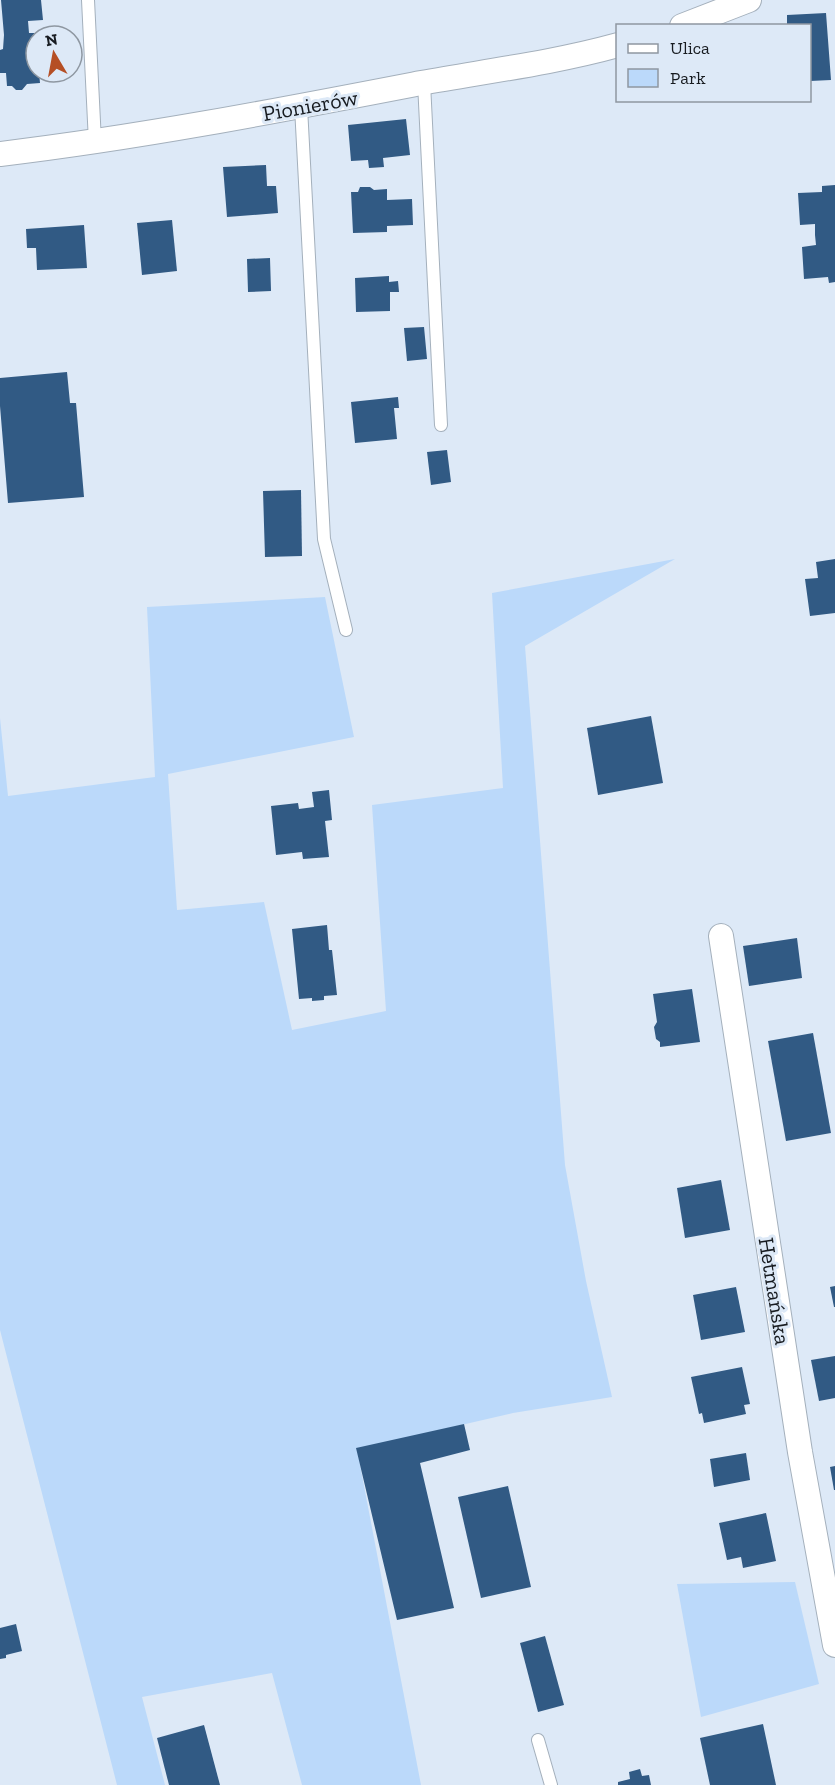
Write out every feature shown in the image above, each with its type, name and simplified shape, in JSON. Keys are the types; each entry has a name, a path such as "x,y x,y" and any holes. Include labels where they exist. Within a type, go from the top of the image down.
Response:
{"street":[{"path":"687,24 749,0"},
{"name":"Pionierów","path":"0,154 95,142 302,107 579,56 616,46"},
{"name":"Hetmańska","path":"721,936 800,1452 835,1645"}],"lane":[{"path":"88,0 95,142"},
{"path":"424,83 441,425"},
{"path":"302,107 324,539 346,630"},
{"path":"538,1740 551,1785"}],"green space":[{"path":"675,559 525,646 565,1165 586,1281 612,1397 513,1413 357,1449 421,1785 302,1785 272,1673 142,1697 165,1785 117,1785 0,1330 0,718 8,796 155,777 147,607 325,597 354,737 168,774 177,910 264,902 292,1030 386,1011 372,805 503,788 492,593"},
{"path":"795,1582 819,1684 701,1717 677,1584"}],"building":[{"path":"1,0 41,0 43,20 28,21 28,24 24,24 24,84 27,84 22,90 7,86 6,73 0,73 0,50 3,49"},
{"path":"826,13 831,80 811,81 811,24 787,24 787,15"},
{"path":"406,119 410,155 383,158 384,167 369,168 368,160 351,161 348,125"},
{"path":"266,165 267,186 276,186 278,213 227,217 223,167"},
{"path":"835,185 835,282 829,283 828,277 804,279 802,247 816,245 815,224 800,225 798,193 822,192 822,186"},
{"path":"360,187 370,187 374,190 387,189 387,200 412,199 413,225 387,226 387,232 353,233 351,192 358,192"},
{"path":"172,220 177,271 142,275 137,223"},
{"path":"84,225 87,268 37,270 36,248 27,248 26,229"},
{"path":"270,258 271,291 248,292 247,259"},
{"path":"389,276 389,282 398,281 399,292 390,292 390,311 356,312 355,278"},
{"path":"424,327 427,359 407,361 404,328"},
{"path":"67,372 70,403 76,403 84,497 8,503 0,378"},
{"path":"398,397 399,408 394,408 397,439 355,443 351,402"},
{"path":"447,450 451,482 431,485 427,452"},
{"path":"301,490 302,556 265,557 263,491"},
{"path":"835,559 835,613 810,616 805,579 818,578 816,562"},
{"path":"651,716 663,783 598,795 587,728"},
{"path":"329,790 332,820 325,821 329,857 303,859 302,852 276,855 271,806 298,803 299,809 314,807 312,792"},
{"path":"327,925 337,995 324,996 324,1000 299,999 292,929"},
{"path":"797,938 802,978 749,986 743,946"},
{"path":"692,989 700,1042 660,1047 654,1027 657,1022 653,994"},
{"path":"813,1033 831,1133 786,1141 768,1041"},
{"path":"721,1180 730,1230 685,1238 677,1188"},
{"path":"835,1286 835,1307 834,1307 830,1287"},
{"path":"736,1287 745,1332 701,1340 693,1295"},
{"path":"835,1356 835,1398 819,1401 811,1360"},
{"path":"742,1367 750,1404 744,1405 746,1414 704,1423 702,1413 699,1414 691,1377"},
{"path":"464,1424 470,1450 420,1463 454,1608 397,1620 356,1448"},
{"path":"746,1453 750,1480 714,1487 710,1459"},
{"path":"835,1466 835,1490 834,1490 830,1467"},
{"path":"508,1486 531,1587 481,1598 458,1497"},
{"path":"766,1513 776,1561 743,1568 741,1557 727,1560 719,1523"},
{"path":"16,1624 22,1651 0,1659 0,1628"},
{"path":"545,1636 564,1705 538,1712 520,1643"},
{"path":"763,1724 776,1785 710,1785 700,1738"},
{"path":"204,1725 220,1785 169,1785 157,1738"},
{"path":"640,1769 642,1776 649,1775 651,1785 618,1785 618,1782 630,1779 629,1772"}]}
